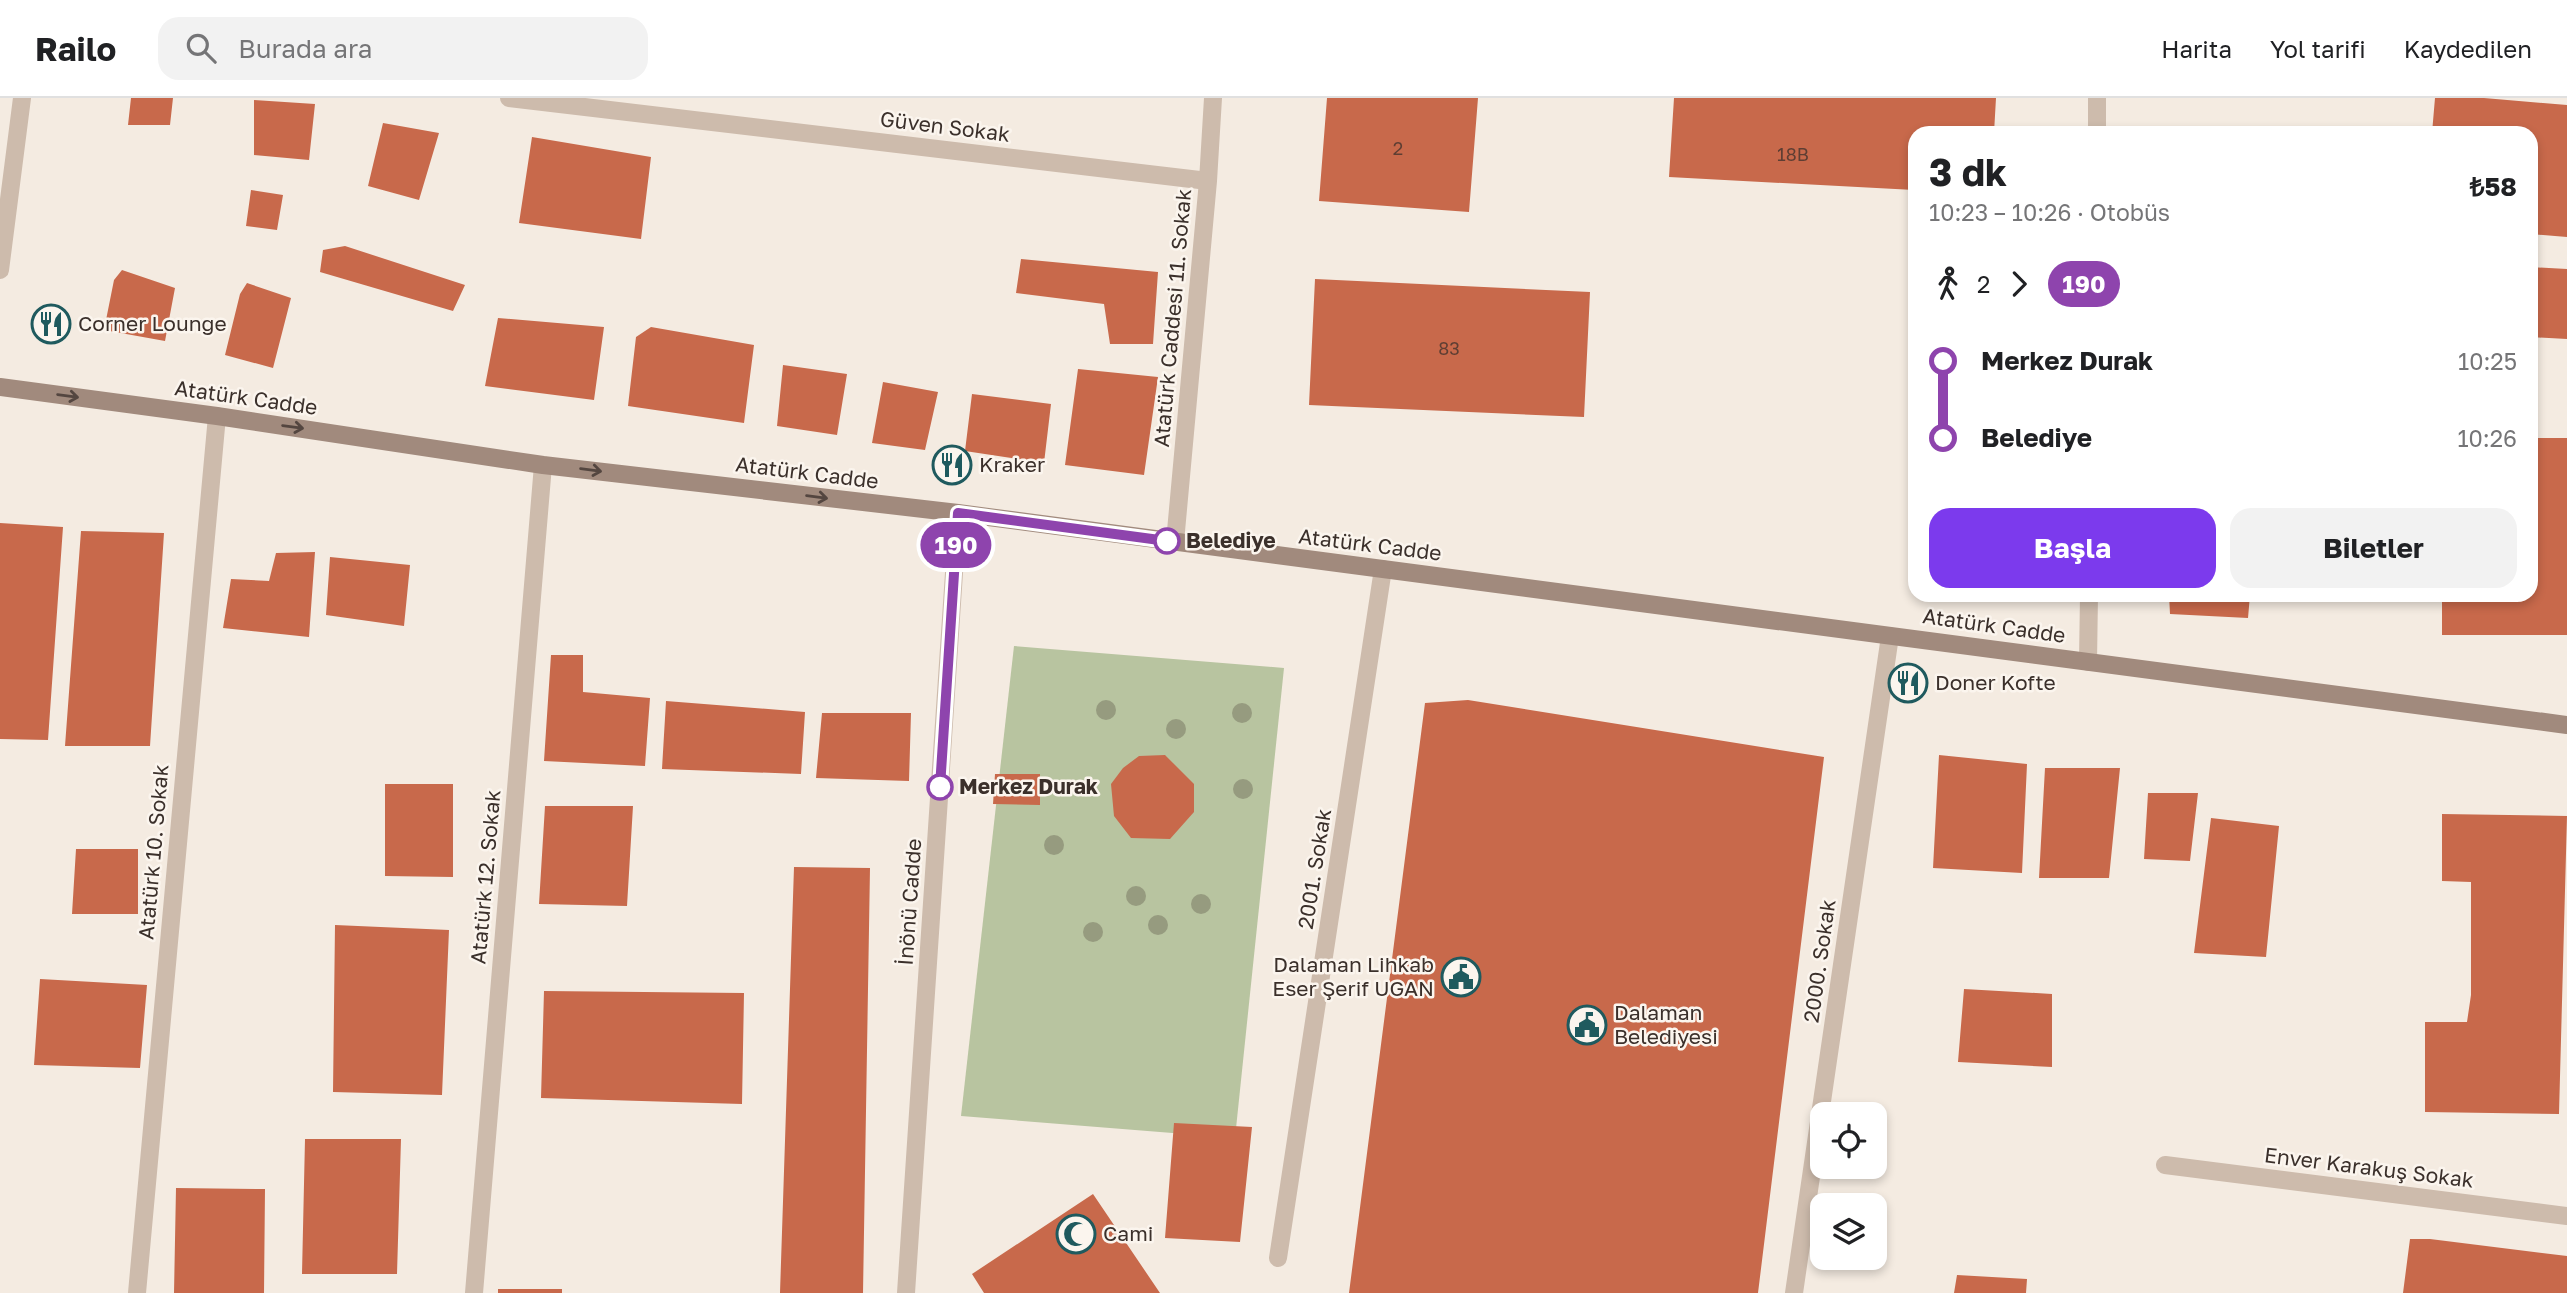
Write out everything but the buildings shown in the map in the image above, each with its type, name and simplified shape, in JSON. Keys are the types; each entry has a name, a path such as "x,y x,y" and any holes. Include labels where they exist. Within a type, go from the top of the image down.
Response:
{"main road":[{"name":"Atatürk Cadde","path":"0,387 217,416 543,465 958,513 2567,725"}],"street":[{"path":"0,270 22,98"},
{"name":"Güven Sokak","path":"509,98 580,102 1208,181"},
{"name":"Atatürk Caddesi 11. Sokak","path":"1175,542 1213,98"},
{"path":"2097,98 2097,126"},
{"name":"Atatürk 10. Sokak","path":"136,1293 217,416"},
{"name":"Atatürk 12. Sokak","path":"474,1293 543,465"},
{"name":"İnönü Cadde","path":"906,1293 958,513"},
{"name":"2001. Sokak","path":"1278,1258 1383,569"},
{"path":"2088,662 2089,602"},
{"name":"2000. Sokak","path":"1794,1293 1890,636"},
{"name":"Enver Karakuş Sokak","path":"2165,1165 2567,1216"}],"green space":[{"path":"1014,646 1284,668 1235,1138 961,1116"}],"bus line":[{"name":"190","path":"940,787 958,513 1167,541"}],"place":[{"name":"Corner Lounge","path":"51,324"},
{"name":"Kraker","path":"952,465"},
{"name":"Belediye","path":"1167,541"},
{"name":"Doner Kofte","path":"1908,683"},
{"name":"Merkez Durak","path":"940,787"},
{"name":"Dalaman Lihkab Eser Şerif UGAN","path":"1461,977"},
{"name":"Dalaman Belediyesi","path":"1587,1025"},
{"name":"Cami","path":"1076,1234"}]}
